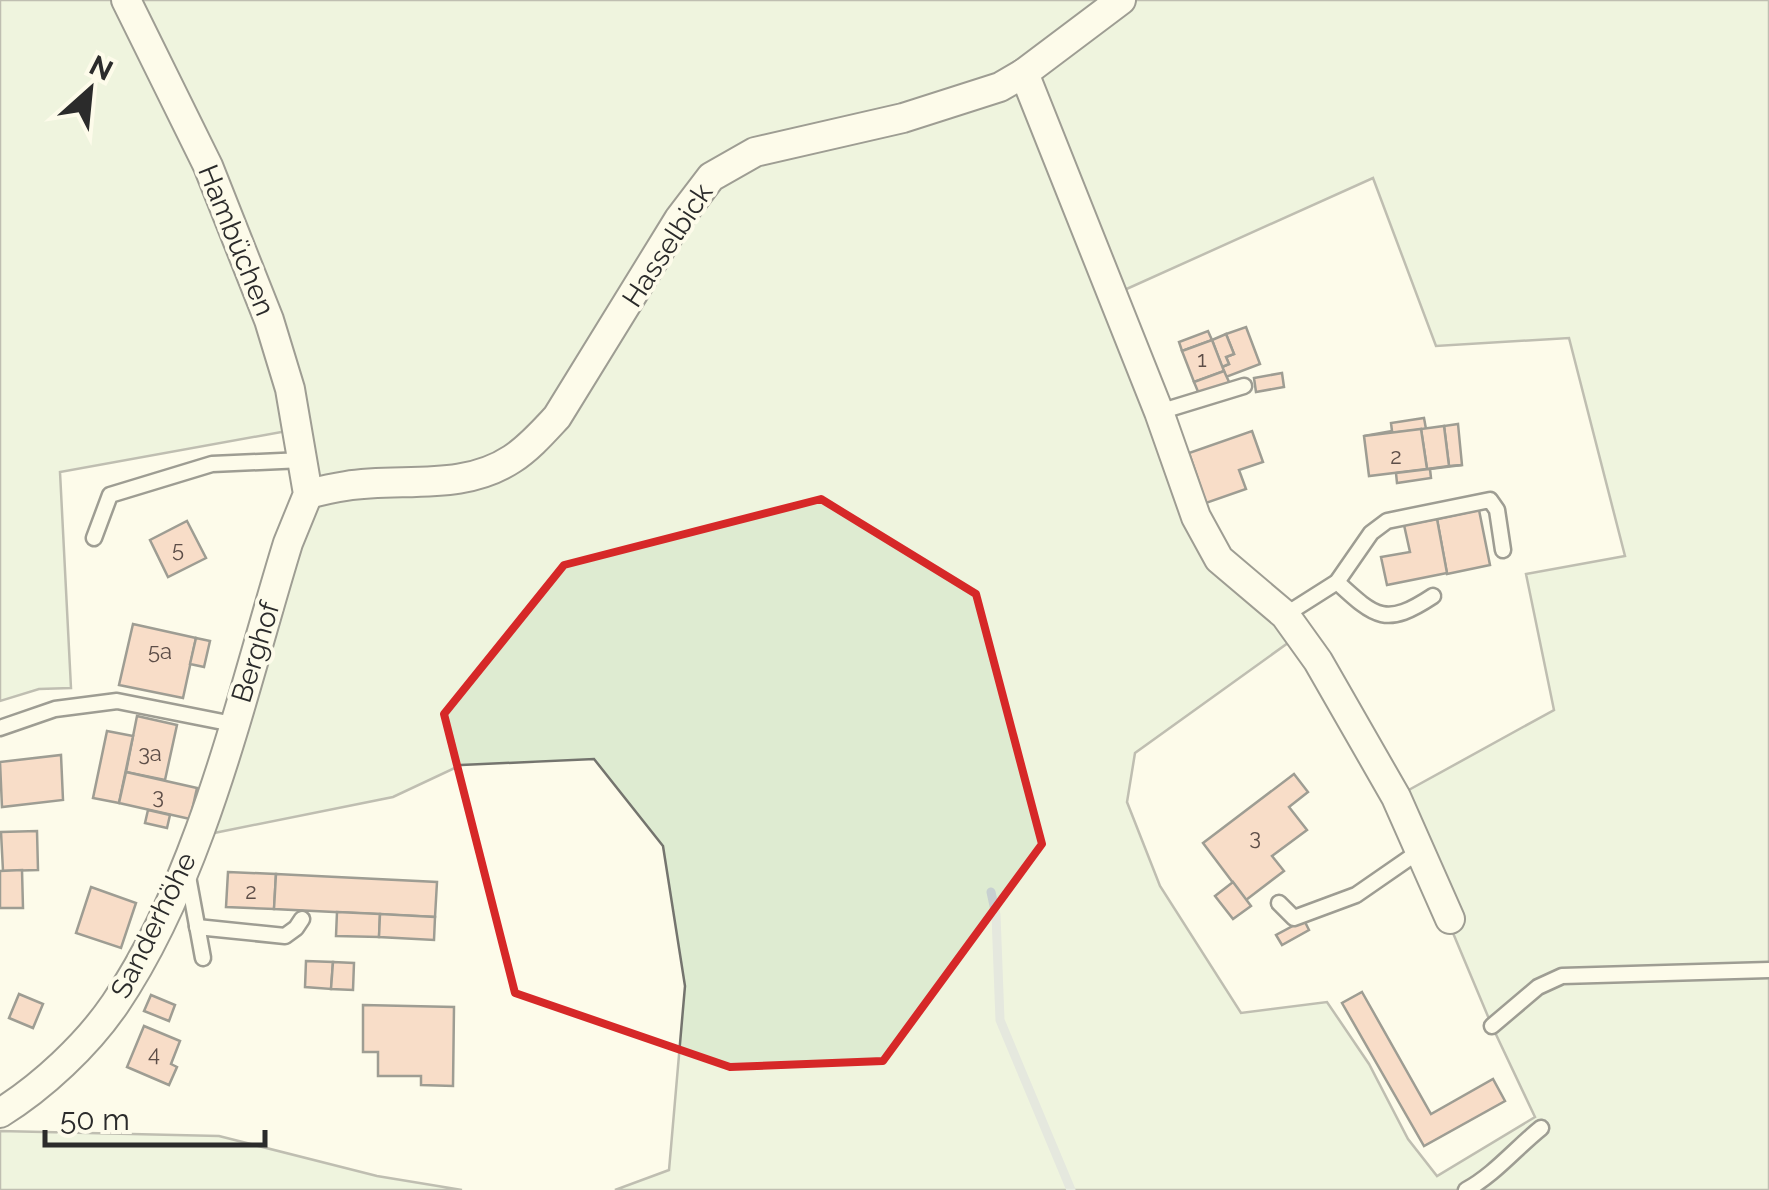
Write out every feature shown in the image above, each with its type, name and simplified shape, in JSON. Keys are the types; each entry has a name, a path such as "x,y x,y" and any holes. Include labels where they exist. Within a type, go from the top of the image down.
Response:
{"street":[{"name":"Hambüchen","path":"126,0 208,166 269,320 290,389 308,494"},
{"name":"Hasselbick","path":"308,494 348,485 446,481 477,474 513,459 557,417 679,220 711,176 755,152 903,118 1000,87 1121,0"},
{"path":"1024,73 1159,412 1196,517 1219,559 1285,616 1341,698 1396,796 1450,919"},
{"name":"Berghof","path":"205,810 288,543 308,494"},
{"name":"Sanderhöhe","path":"0,1113 78,1048 115,1005 186,866 205,810"}],"lane":[{"path":"1159,412 1244,386"},
{"path":"94,538 110,495 212,464 304,460"},
{"path":"1285,616 1337,582 1370,533 1387,520 1490,500 1497,510 1503,550"},
{"path":"1337,582 1362,604 1388,616 1404,614 1433,596"},
{"path":"0,728 55,708 117,700 233,724"},
{"path":"1279,904 1294,918 1356,894 1421,850"},
{"path":"186,866 203,958"},
{"path":"197,927 284,936 302,919"},
{"path":"1492,1026 1538,986 1562,976 1769,970"},
{"path":"1466,1190 1486,1180 1506,1156 1541,1128"}],"highlighted area":[{"path":"821,499 976,594 1042,844 883,1061 730,1067 515,993 444,714 564,565"}],"green space":[{"path":"0,0 1769,0 1769,1190 615,1190 669,1170 685,986 663,846 594,759 461,765 393,797 209,834 301,529 298,429 60,472 71,688 39,689 0,701","holes":["1373,178 1436,346 1569,338 1625,556 1526,574 1554,710 1396,797 1492,1026 1535,1117 1437,1176 1408,1139 1369,1064 1327,1002 1241,1013 1160,886 1127,802 1135,753 1299,635 1196,517 1111,296"]},
{"path":"0,1131 219,1136 377,1176 462,1190 0,1190"}],"building":[{"path":"1246,327 1260,364 1226,377 1222,367 1229,364 1226,357 1234,354 1226,334"},
{"path":"1208,331 1212,340 1182,351 1179,342"},
{"path":"1226,334 1234,354 1226,357 1229,364 1222,367 1212,340"},
{"path":"1212,340 1224,371 1194,382 1182,351"},
{"path":"1224,371 1230,384 1199,394 1194,382"},
{"path":"1282,373 1284,387 1256,392 1254,378"},
{"path":"1424,418 1426,429 1364,436 1392,431 1391,423"},
{"path":"1458,424 1462,465 1449,466 1444,426"},
{"path":"1444,426 1449,466 1427,469 1421,429"},
{"path":"1421,429 1427,469 1369,476 1364,436"},
{"path":"1252,431 1263,462 1239,470 1246,489 1206,503 1189,453"},
{"path":"1462,465 1430,469 1431,478 1397,483 1396,473"},
{"path":"1479,510 1490,565 1447,574 1437,519"},
{"path":"1437,519 1447,573 1387,585 1381,557 1410,552 1404,525"},
{"path":"187,521 206,558 168,577 150,540"},
{"path":"133,624 196,638 183,698 119,685"},
{"path":"196,638 210,641 204,667 190,664"},
{"path":"137,716 177,725 165,780 126,772"},
{"path":"107,731 133,736 119,803 93,798"},
{"path":"61,755 63,800 2,807 0,762"},
{"path":"126,772 197,788 190,819 119,803"},
{"path":"1294,774 1308,792 1289,807 1307,830 1272,856 1284,871 1246,900 1203,843"},
{"path":"148,810 170,815 167,828 145,823"},
{"path":"37,831 38,870 3,871 1,832"},
{"path":"22,870 23,908 0,908 0,871"},
{"path":"228,872 276,874 274,909 226,907"},
{"path":"276,874 437,882 435,917 274,909"},
{"path":"1233,882 1251,906 1233,919 1215,896"},
{"path":"91,887 136,903 121,948 76,933"},
{"path":"337,912 380,914 379,937 336,936"},
{"path":"380,914 435,917 434,940 379,937"},
{"path":"1304,920 1309,930 1282,945 1276,935"},
{"path":"306,961 333,962 331,989 305,987"},
{"path":"333,962 354,963 353,990 331,989"},
{"path":"1362,992 1431,1114 1493,1079 1505,1101 1424,1146 1342,1003"},
{"path":"19,994 43,1004 33,1028 9,1018"},
{"path":"151,995 175,1005 169,1021 144,1011"},
{"path":"363,1005 454,1007 453,1086 421,1085 421,1076 378,1076 378,1052 363,1052"},
{"path":"144,1026 180,1041 171,1064 177,1067 169,1085 127,1067"}],"waterway":[{"path":"991,892 996,915 1000,1020 1071,1190"}]}
